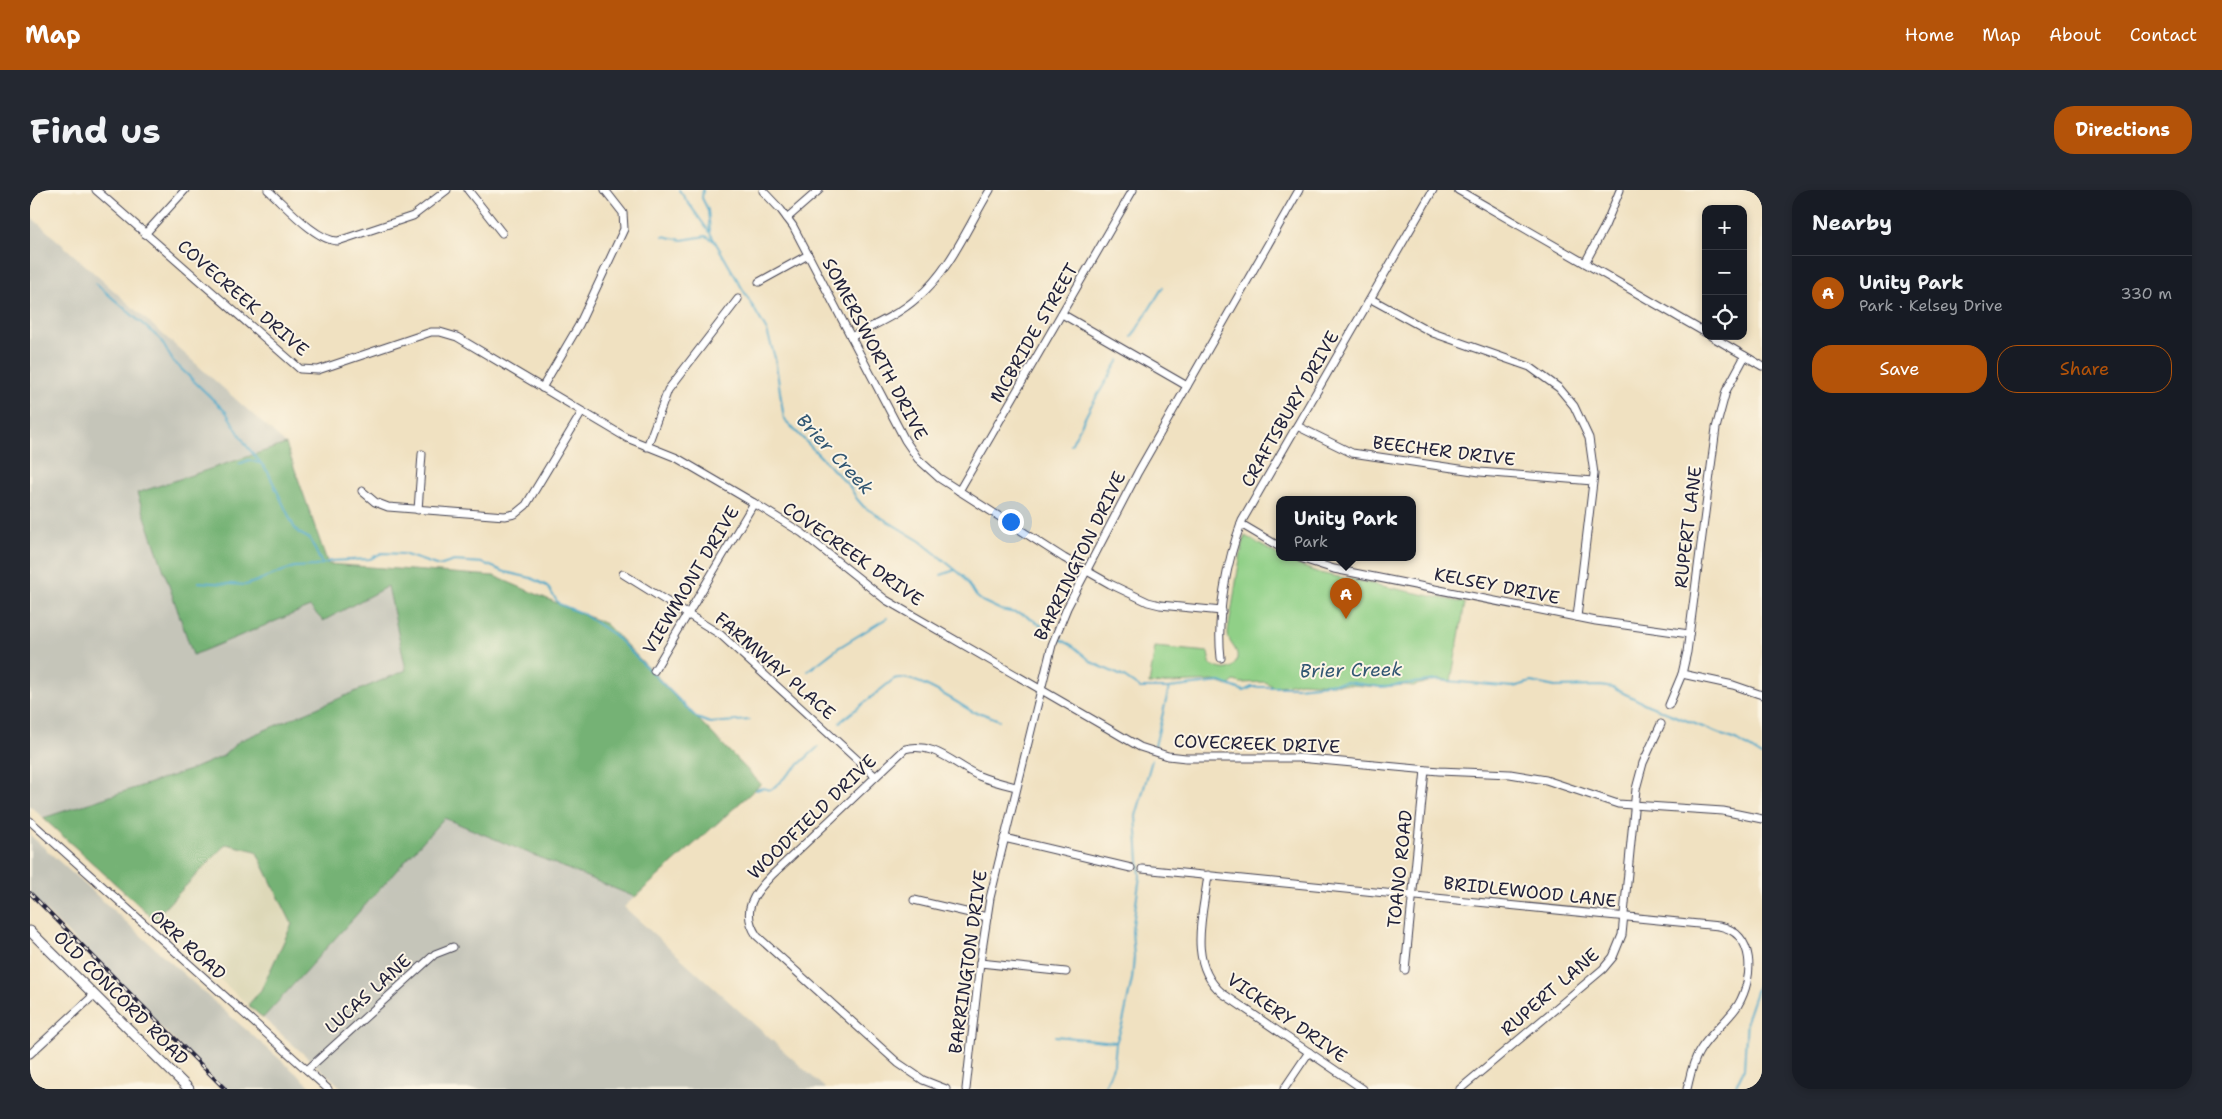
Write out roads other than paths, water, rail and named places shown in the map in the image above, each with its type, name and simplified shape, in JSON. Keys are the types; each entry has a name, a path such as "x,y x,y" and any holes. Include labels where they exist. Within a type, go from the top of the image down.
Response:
{"street":[{"name":"COVECREEK DRIVE","path":"96,190 300,368 318,370 422,334 440,332 457,337 627,438 677,458 754,503 802,533 886,600 1126,740 1168,756 1186,758 1299,758 1425,770 1488,772 1534,777 1574,788 1606,801 1634,806 1723,811 1762,819"},
{"path":"146,234 184,190"},
{"path":"268,190 319,236 330,241 338,241 408,218 446,190"},
{"path":"468,190 502,233"},
{"path":"542,388 579,325 624,229 623,213 605,190"},
{"path":"787,218 819,190"},
{"path":"851,337 900,311 928,288 951,256 990,190"},
{"name":"MCBRIDE STREET","path":"959,491 1133,190"},
{"name":"BARRINGTON DRIVE","path":"966,1089 987,917 1039,690 1053,640 1086,571 1138,472 1300,190"},
{"name":"CRAFTSBURY DRIVE","path":"1220,658 1219,641 1222,611 1231,558 1241,524 1433,190"},
{"path":"1458,190 1702,332"},
{"path":"1585,263 1605,226 1620,190"},
{"name":"SOMERSWORTH DRIVE","path":"763,191 787,218 909,447 928,469 1017,530 1086,571 1148,602 1222,611"},
{"path":"759,282 808,255"},
{"path":"647,447 668,390 738,299"},
{"path":"1371,299 1432,332 1517,361 1547,378 1569,400 1586,429 1592,453 1594,481 1577,617"},
{"path":"1062,314 1187,386"},
{"path":"1717,340 1762,366"},
{"name":"RUPERT LANE","path":"1669,706 1682,674 1689,634 1716,428 1726,391 1745,356"},
{"path":"362,491 383,506 505,516 515,514 526,505 582,412"},
{"name":"BEECHER DRIVE","path":"1297,426 1352,454 1480,472 1594,481"},
{"path":"418,510 422,454"},
{"name":"VIEWMONT DRIVE","path":"654,671 754,503"},
{"path":"1241,524 1276,545"},
{"name":"KELSEY DRIVE","path":"1309,561 1334,569 1577,617 1689,634"},
{"name":"FARMWAY PLACE","path":"623,574 688,614 737,648 874,776"},
{"path":"1682,674 1733,685 1762,695"},
{"name":"RUPERT LANE","path":"1460,1089 1609,964 1620,943 1639,774 1661,724"},
{"name":"WOODFIELD DRIVE","path":"946,1089 923,1080 898,1063 757,936 750,918 752,899 756,891 874,776 899,753 913,747 922,746 931,749 981,777 1016,787"},
{"name":"TOANO ROAD","path":"1405,970 1425,770"},
{"name":"ORR ROAD","path":"30,821 328,1089"},
{"path":"1004,838 1131,868"},
{"name":"BRIDLEWOOD LANE","path":"1142,869 1728,928 1739,935 1747,950 1748,969 1738,1004 1706,1040 1698,1053 1687,1089"},
{"name":"VICKERY DRIVE","path":"1208,875 1200,947 1201,963 1208,978 1222,994 1364,1089"},
{"path":"914,900 987,917"},
{"name":"OLD CONCORD ROAD","path":"30,930 189,1089"},
{"name":"LUCAS LANE","path":"307,1070 435,954 452,947"},
{"path":"980,963 1066,972"},
{"path":"30,1054 94,995"},
{"path":"1284,1089 1309,1052"}],"waterway":[{"name":"Brier Creek","path":"679,190 710,233 767,331 775,358 784,419 850,487 864,507 920,541 963,576 976,596 982,601 1001,610 1025,615 1050,631"},
{"path":"703,190 702,198 708,210 710,231"},
{"path":"663,236 682,240 706,236 714,241"},
{"path":"95,283 160,339 173,361 226,412 246,445 268,472 294,527 299,533 310,539 321,562"},
{"path":"1132,337 1163,287"},
{"path":"1071,445 1091,406 1119,360"},
{"path":"239,464 249,460 259,463"},
{"path":"198,582 246,585 294,567 316,566 331,561 370,559 382,553 403,554 439,566 454,561 483,563 505,572 531,578 547,586 559,604 583,614 614,635 697,718 710,723 750,720"},
{"path":"941,575 955,570"},
{"path":"808,671 838,648 887,618"},
{"path":"1043,637 1047,629"},
{"name":"Brier Creek","path":"1060,639 1073,646 1093,663 1124,677 1140,688 1169,688 1220,682 1244,691 1252,687 1297,687 1347,682 1381,687 1437,680 1513,687 1531,682 1555,687 1601,686 1613,688 1648,705 1740,742 1762,756"},
{"path":"840,722 894,679 902,678 934,689 973,712 999,720"},
{"path":"1155,746 1169,688"},
{"path":"756,790 763,788 771,790 818,747"},
{"path":"1104,1089 1114,1064 1116,1043 1123,1022 1132,979 1134,957 1132,931 1140,876 1136,816 1152,760"},
{"path":"1762,919 1762,927"},
{"path":"1734,1089 1744,1069 1747,1018 1762,974"},
{"path":"1055,1036 1115,1042"}],"railway":[{"path":"30,893 225,1089"}],"place":[{"name":"Unity Park","path":"1346,619"}]}
